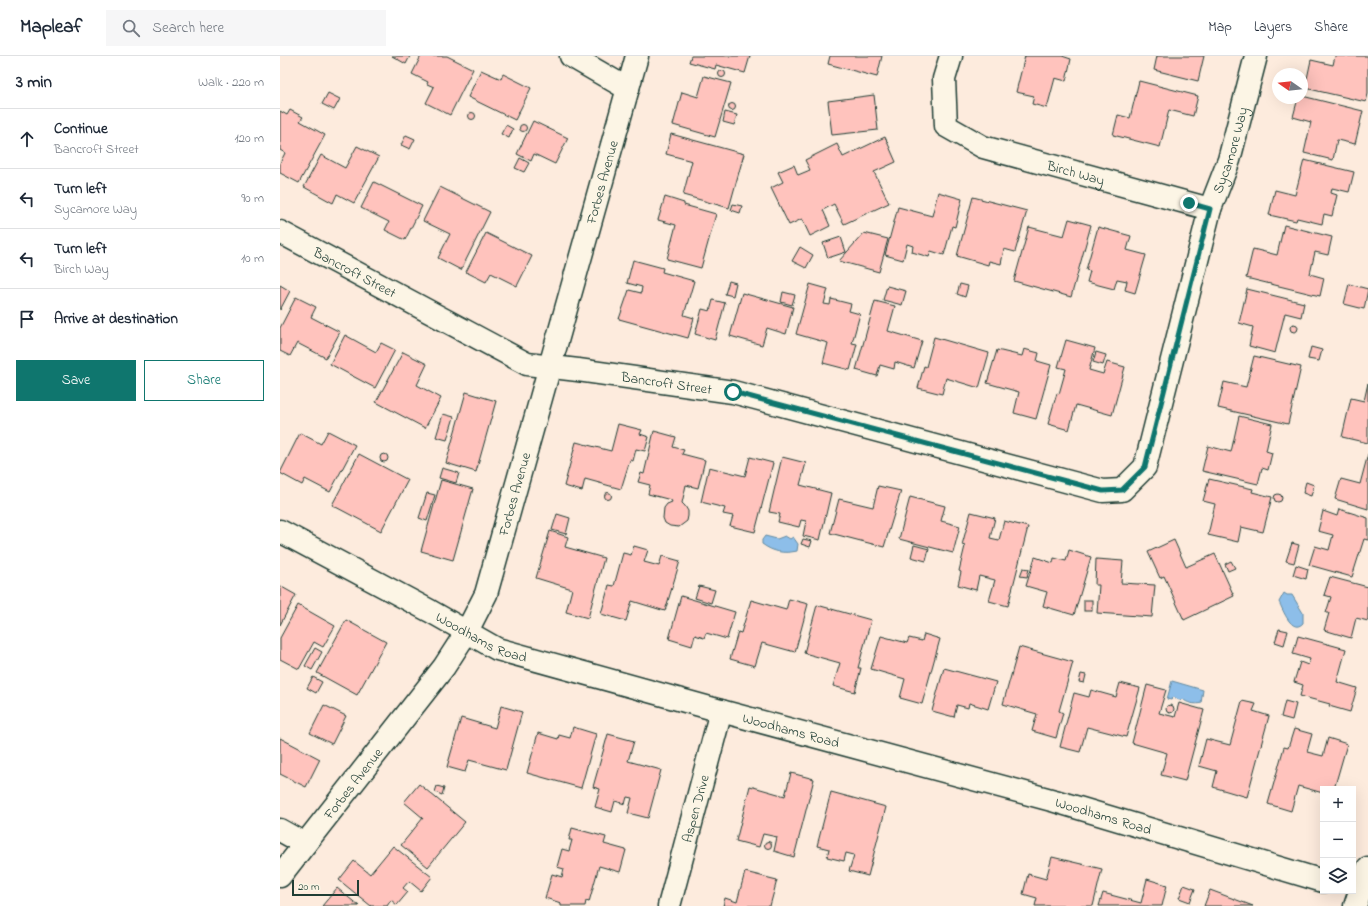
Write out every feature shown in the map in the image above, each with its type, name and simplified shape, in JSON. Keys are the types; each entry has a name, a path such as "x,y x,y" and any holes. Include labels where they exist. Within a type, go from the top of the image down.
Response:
{"street":[{"path":"571,56 628,89"},
{"name":"Forbes Avenue","path":"280,876 444,666 466,633 486,594 637,56"},
{"name":"Birch Way","path":"950,56 944,79 946,126 983,147 1210,209"},
{"name":"Sycamore Way","path":"1122,490 1145,467 1210,209 1230,160 1256,56"},
{"name":"Bancroft Street","path":"280,232 527,364 733,392 1103,491 1122,490"},
{"name":"Woodhams Road","path":"280,531 430,611 466,633 497,649 1055,801 1320,880"},
{"name":"Aspen Drive","path":"670,906 721,711"},
{"path":"280,830 305,844"},
{"path":"1359,896 1368,868"}],"water":[{"path":"765,536 777,539 785,536 790,539 793,537 798,544 797,551 778,552 770,549 762,544 762,540"},
{"path":"1284,593 1287,595 1292,595 1303,613 1303,623 1299,626 1295,626 1288,620 1279,602"},
{"path":"1172,681 1203,690 1201,703 1196,704 1186,702 1183,699 1179,700 1174,697 1171,700 1167,699"}],"building":[{"path":"392,56 410,56 406,64"},
{"path":"421,56 447,56 473,69 450,115 426,103 434,87 427,84 428,82 412,74"},
{"path":"691,56 750,56 745,73 716,65 715,69 689,62"},
{"path":"830,56 882,56 877,77 828,64"},
{"path":"1025,56 1062,56 1071,59 1066,81 1055,78 1047,108 1032,104 1034,96 1016,92"},
{"path":"1157,56 1204,56 1198,81 1154,70"},
{"path":"1335,56 1368,56 1368,94 1366,102 1308,89 1308,74 1311,60 1333,65"},
{"path":"481,70 501,79 503,74 531,88 515,120 468,97"},
{"path":"722,70 725,71 725,77 722,78 719,77 718,74 719,71"},
{"path":"704,76 731,83 715,137 673,125 682,92 698,97"},
{"path":"1139,81 1198,96 1193,116 1169,110 1160,147 1113,135 1118,115 1130,118"},
{"path":"328,93 340,99 334,110 322,104"},
{"path":"874,95 878,130 832,135 828,101"},
{"path":"1308,97 1363,111 1355,144 1337,140 1333,160 1304,153 1311,122 1293,117 1296,104 1308,104"},
{"path":"732,103 735,104 735,110 732,111 729,110 728,107 729,104"},
{"path":"290,110 303,117 300,121 325,135 299,183 280,173 280,163 285,153 280,150 280,111 287,115"},
{"path":"472,112 475,113 475,119 472,120 469,119 468,116 469,113"},
{"path":"725,112 737,115 734,125 723,122"},
{"path":"533,121 568,138 555,164 534,154 531,161 517,154"},
{"path":"523,124 526,125 526,131 523,132 520,131 519,128 520,125"},
{"path":"506,125 513,129 509,138 501,134"},
{"path":"671,134 744,154 729,208 683,195 692,161 666,154"},
{"path":"406,135 415,139 410,149 401,145"},
{"path":"885,137 896,162 874,172 889,203 844,224 834,204 823,210 830,226 810,236 802,219 789,225 771,188 783,182 778,172 794,165 798,175 810,170 805,160 837,144 843,157"},
{"path":"357,146 379,157 354,203 337,194 333,203 304,187 321,155 345,168"},
{"path":"520,158 529,163 524,172 515,168"},
{"path":"1304,160 1354,172 1349,192 1332,188 1331,193 1337,195 1332,216 1324,214 1322,224 1297,218 1296,221 1269,215 1275,190 1295,195"},
{"path":"374,182 422,206 405,240 385,230 389,222 361,208"},
{"path":"440,187 490,212 461,270 438,258 450,234 423,221"},
{"path":"938,192 962,199 955,227 952,226 944,255 931,251 929,257 912,252 913,246 907,244 903,260 885,255 898,207 932,216"},
{"path":"665,197 684,203 684,205 716,214 701,268 667,259 676,225 658,220"},
{"path":"973,197 1027,211 1015,252 1004,249 1001,264 989,261 988,265 957,256"},
{"path":"733,204 742,206 740,213 731,210"},
{"path":"1069,219 1091,225 1071,297 1014,281 1029,227 1064,236"},
{"path":"1284,225 1332,237 1328,255 1315,252 1310,274 1324,278 1320,296 1246,278 1253,249 1277,255"},
{"path":"1098,227 1131,236 1127,250 1146,255 1135,293 1125,290 1127,281 1117,279 1114,289 1087,282 1090,271 1086,270"},
{"path":"486,233 532,256 517,286 491,273 486,282 466,272"},
{"path":"864,233 888,239 879,272 839,261"},
{"path":"841,237 846,252 828,258 823,243"},
{"path":"800,247 813,255 806,268 792,261"},
{"path":"633,260 663,268 662,272 694,281 684,315 694,318 688,338 619,319 629,290 641,293 642,287 627,283"},
{"path":"729,281 736,283 733,296 725,294"},
{"path":"810,284 828,289 824,304 830,305 831,299 851,304 849,311 860,314 852,343 857,344 850,370 823,363 828,343 796,334"},
{"path":"960,284 968,286 965,297 957,294"},
{"path":"1349,284 1368,289 1364,309 1344,304"},
{"path":"280,285 290,291 280,310"},
{"path":"887,286 906,291 902,305 883,300"},
{"path":"1247,289 1304,303 1301,317 1285,313 1275,353 1249,346 1253,327 1239,323"},
{"path":"783,292 795,295 792,305 781,302"},
{"path":"742,293 793,307 786,334 767,328 762,345 730,336"},
{"path":"296,297 316,307 311,317 340,332 326,358 297,343 290,356 280,351 280,328"},
{"path":"713,300 725,303 715,340 695,334 702,309 710,311"},
{"path":"875,301 895,306 888,331 922,341 914,368 895,362 894,369 880,365 877,376 856,370"},
{"path":"1292,324 1296,324 1298,328 1296,332 1292,332 1290,330 1290,326"},
{"path":"345,335 376,352 381,343 395,350 375,388 330,364"},
{"path":"934,337 989,353 979,388 946,378 942,394 918,388 924,366 926,367"},
{"path":"1066,340 1095,348 1089,370 1103,374 1107,362 1125,367 1112,415 1076,405 1069,430 1048,424 1066,369 1058,367"},
{"path":"1311,347 1322,350 1319,361 1308,359"},
{"path":"1024,349 1039,353 1037,361 1051,365 1036,419 1014,413 1019,392 987,383 997,350 1022,356"},
{"path":"403,352 427,364 417,385 441,398 425,428 376,402"},
{"path":"1096,352 1106,355 1103,365 1093,362"},
{"path":"1254,356 1301,367 1288,424 1218,408 1224,382 1246,387"},
{"path":"1368,383 1368,443 1342,437 1351,398 1364,401"},
{"path":"466,392 496,401 476,472 446,463"},
{"path":"443,414 454,417 447,440 436,437"},
{"path":"1239,416 1272,424 1266,451 1272,453 1268,470 1262,468 1258,484 1202,471 1208,446 1231,452"},
{"path":"618,424 642,430 640,434 649,437 645,451 636,449 633,461 630,460 621,489 585,479 582,491 564,486 576,442 611,451"},
{"path":"328,431 355,445 330,492 305,479 302,485 280,473 300,433 321,444"},
{"path":"654,431 676,437 673,447 684,450 682,454 705,460 698,488 686,485 682,503 688,511 688,516 687,521 679,527 670,526 665,523 663,518 664,508 667,504 672,502 671,500 648,494 650,485 638,482 641,473 644,474"},
{"path":"359,454 408,480 381,531 332,505"},
{"path":"384,454 387,455 387,461 384,462 381,461 380,458 381,455"},
{"path":"1368,454 1368,509 1335,499 1341,479 1360,484"},
{"path":"750,457 773,463 755,532 730,526 733,516 723,514 725,508 701,502 709,467 745,476"},
{"path":"782,457 806,463 800,485 831,493 820,540 803,536 806,521 801,520 799,527 778,522 780,514 769,512"},
{"path":"442,468 459,473 456,483 439,478"},
{"path":"1209,479 1253,489 1252,492 1272,497 1263,532 1241,527 1238,542 1208,535 1215,504 1203,501"},
{"path":"441,480 473,489 453,560 421,551"},
{"path":"1306,482 1314,485 1311,496 1303,493"},
{"path":"878,486 901,491 884,547 830,533 839,499 873,507"},
{"path":"608,492 611,493 611,499 608,500 605,499 604,496 605,493"},
{"path":"427,493 435,495 427,521 419,518"},
{"path":"1276,494 1280,494 1282,498 1280,502 1276,502 1274,500 1274,496"},
{"path":"910,497 945,506 941,521 960,526 953,553 899,539"},
{"path":"1339,509 1368,518 1368,540 1364,539 1352,577 1309,565 1315,546 1329,550 1333,535 1318,531 1323,511 1337,516"},
{"path":"971,512 995,518 990,538 999,540 1004,521 1028,527 1008,606 989,601 995,580 979,576 976,590 958,585 961,572 959,571 965,546 962,545"},
{"path":"557,514 570,518 566,534 552,530"},
{"path":"550,531 568,537 565,547 604,558 588,618 566,612 572,589 536,578"},
{"path":"803,539 812,541 810,547 801,544"},
{"path":"1174,540 1186,567 1215,554 1234,596 1184,620 1164,576 1160,578 1148,552"},
{"path":"1292,543 1299,545 1294,563 1286,561"},
{"path":"914,545 929,549 926,561 911,557"},
{"path":"634,546 648,550 644,562 659,566 662,556 680,561 665,611 632,601 626,621 601,614 609,585 614,586 623,553 631,555"},
{"path":"1069,550 1091,557 1074,615 1043,606 1047,592 1026,586 1035,557 1053,563 1054,558 1066,561"},
{"path":"1096,559 1123,561 1121,583 1155,585 1152,617 1097,613 1099,585 1095,585"},
{"path":"1231,561 1235,568 1228,571 1225,564"},
{"path":"1296,565 1308,569 1306,579 1293,575"},
{"path":"1023,568 1029,569 1027,577 1020,576"},
{"path":"1330,577 1368,587 1368,621 1356,618 1351,638 1324,630 1329,613 1326,613 1331,597 1324,595"},
{"path":"280,586 296,595 280,625"},
{"path":"699,586 715,590 711,603 695,598"},
{"path":"681,596 735,612 727,639 706,633 704,638 695,635 692,646 669,639"},
{"path":"789,599 808,604 795,652 762,643 755,666 730,659 738,632 741,633 751,600 786,610"},
{"path":"1084,600 1092,600 1092,611 1084,611"},
{"path":"298,605 335,626 323,647 314,642 299,669 280,659 280,638"},
{"path":"817,605 871,620 858,668 861,668 855,692 833,686 840,663 804,653"},
{"path":"346,620 386,642 357,695 317,673"},
{"path":"1279,629 1288,631 1284,645 1275,642"},
{"path":"924,634 940,639 922,704 900,698 905,679 871,669 881,636 907,643 909,638 922,641"},
{"path":"1298,636 1346,649 1337,682 1357,688 1350,712 1329,706 1330,704 1300,696 1303,685 1294,682 1300,662 1308,665 1310,659 1293,654"},
{"path":"1019,647 1073,662 1059,711 1063,713 1056,738 1032,731 1037,714 1003,704"},
{"path":"315,648 322,652 312,670 305,666"},
{"path":"944,668 996,682 988,709 969,703 968,708 957,705 954,717 932,711"},
{"path":"1081,674 1086,675 1084,683 1079,682"},
{"path":"313,677 322,682 316,693 307,688"},
{"path":"1120,683 1140,688 1126,737 1087,727 1080,752 1060,747 1074,693 1089,697 1091,690 1116,697"},
{"path":"1147,685 1166,690 1159,713 1175,717 1179,703 1204,710 1185,781 1161,775 1167,753 1132,743"},
{"path":"1242,701 1256,704 1253,711 1269,716 1247,797 1213,787 1217,771 1199,766 1206,739 1230,745"},
{"path":"1285,701 1296,704 1292,720 1281,717"},
{"path":"324,705 346,716 332,744 310,733"},
{"path":"1168,705 1172,705 1174,709 1172,713 1168,713 1166,711 1166,707"},
{"path":"501,706 522,712 506,770 469,760 465,772 447,767 461,718 495,728"},
{"path":"573,727 596,734 581,788 527,773 538,733 558,739 559,735 570,738"},
{"path":"1294,729 1312,734 1307,752 1323,756 1328,738 1347,744 1335,786 1320,786 1320,792 1298,786 1291,811 1268,804 1284,747 1288,748"},
{"path":"608,734 634,741 628,761 661,770 648,818 628,813 632,798 627,797 625,804 615,801 612,812 595,807 600,789 593,787"},
{"path":"280,738 320,759 306,787 280,774"},
{"path":"791,773 814,779 794,857 774,851 777,837 763,834 759,847 736,841 750,786 785,796"},
{"path":"419,784 465,822 428,867 401,845 423,818 404,802"},
{"path":"437,786 444,788 442,795 435,792"},
{"path":"831,792 886,807 868,876 849,871 854,855 846,853 844,861 827,857 829,849 817,846"},
{"path":"572,828 606,837 604,844 626,850 620,872 599,866 589,902 586,901 585,906 561,906 561,903 545,898 552,874 562,877 564,869 557,867 562,849 569,851 572,840 569,840"},
{"path":"768,841 771,842 771,848 768,849 765,848 764,845 765,842"},
{"path":"393,846 432,877 421,891 409,881 403,888 408,892 397,905 391,900 387,906 371,906 339,880 354,861 370,874"},
{"path":"1052,857 1102,869 1093,906 1035,906 1037,898 1023,894 1028,874 1046,879"},
{"path":"745,872 777,880 770,906 723,906 725,898 737,902"},
{"path":"1147,879 1167,885 1162,906 1099,906 1103,893 1141,903"},
{"path":"1184,885 1195,889 1190,902 1179,898"},
{"path":"337,888 359,906 322,906"},
{"path":"1210,890 1253,906 1204,906"}],"route":[{"path":"733,392 1103,491 1122,490 1145,467 1210,209 1189,203"}]}
